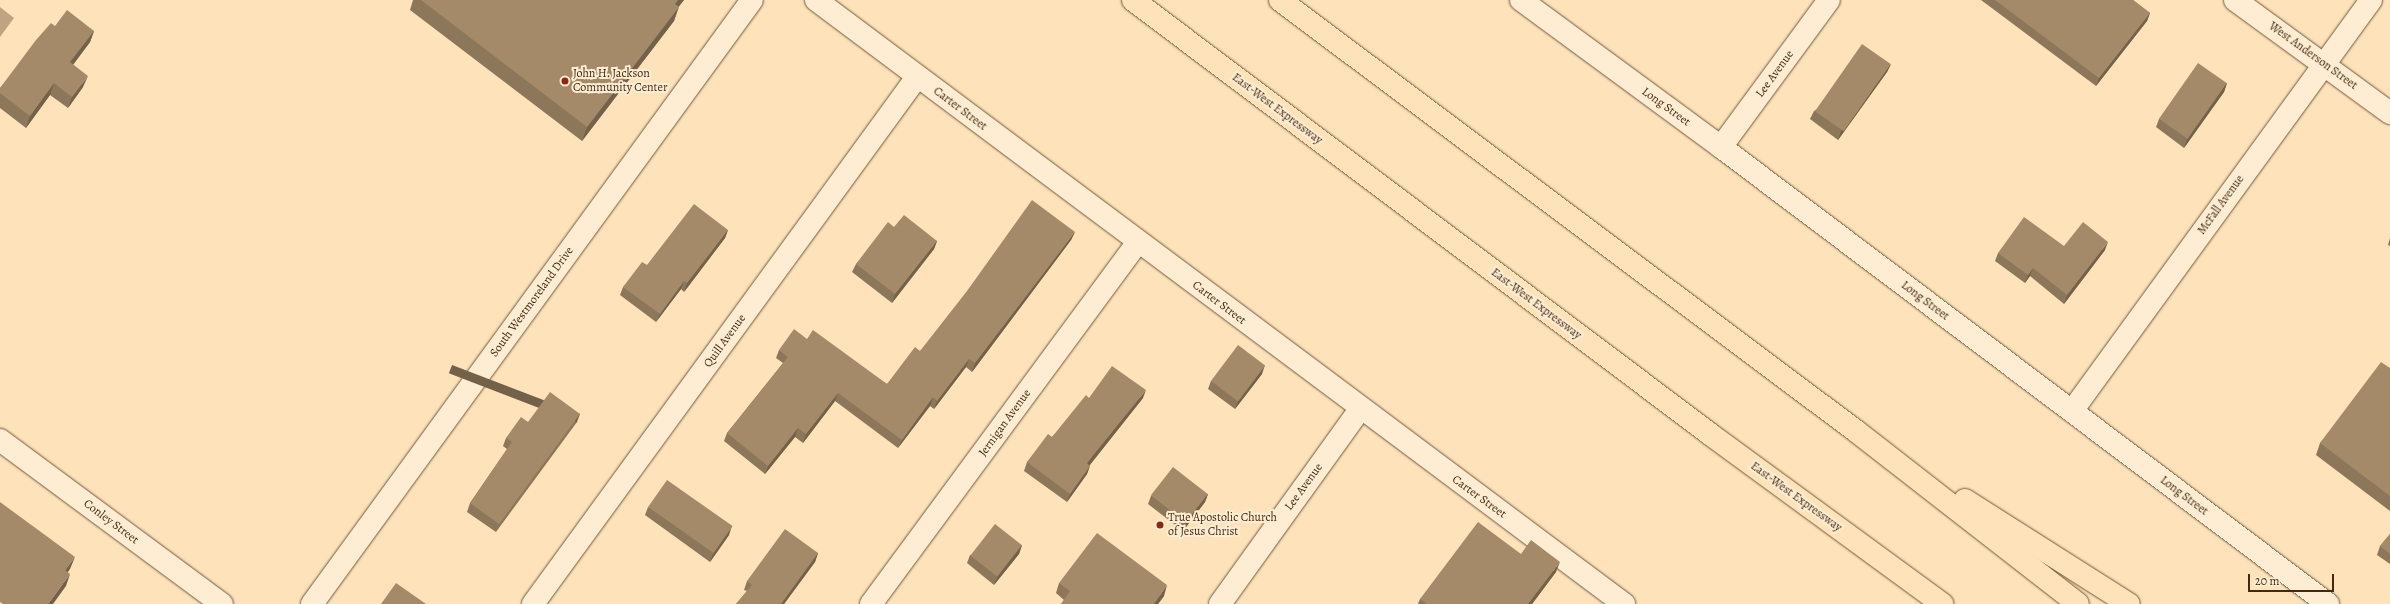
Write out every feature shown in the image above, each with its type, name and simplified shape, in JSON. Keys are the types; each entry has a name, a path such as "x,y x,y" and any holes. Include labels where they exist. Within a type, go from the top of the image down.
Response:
{"highway":[{"name":"East-West Expressway","path":"1133,0 1710,434 1942,604"},
{"path":"1280,0 1856,431 2078,604"},
{"path":"1856,431 2129,604"},
{"path":"1881,559 1927,604"}],"street":[{"name":"South Westmoreland Drive","path":"312,604 752,0"},
{"name":"Carter Street","path":"816,0 1360,409 1624,604"},
{"name":"Long Street","path":"1521,0 1721,147 2328,604"},
{"name":"Lee Avenue","path":"1721,147 1829,0"},
{"name":"West Anderson Street","path":"2235,0 2390,113"},
{"name":"McFall Avenue","path":"2072,411 2371,0"},
{"name":"Quill Avenue","path":"533,604 917,77"},
{"name":"Jernigan Avenue","path":"871,604 1138,242"},
{"name":"Lee Avenue","path":"1220,604 1360,409"},
{"name":"Conley Street","path":"0,440 222,604"}],"shaded area":[{"path":"0,7 14,18 0,37"}],"building":[{"name":"John H. Jackson Community Center","path":"421,0 678,0 675,4 679,7 587,127"},
{"path":"1995,0 2133,0 2150,13 2099,78"},
{"path":"67,10 94,31 70,62 88,76 72,97 54,83 30,116 0,93 0,88 36,40 51,23 55,26"},
{"path":"1862,44 1891,64 1844,131 1815,111"},
{"path":"2198,63 2227,83 2188,139 2159,119"},
{"path":"1032,200 1075,232 975,363 969,359 937,401 933,397 902,440 838,393 806,434 798,428 768,466 727,433 788,357 779,350 794,329 807,339 813,330 887,384 915,347 920,351 967,291"},
{"path":"694,204 728,230 687,283 684,281 660,314 623,287 642,262 647,265"},
{"path":"904,215 937,241 895,294 856,264 888,222 894,227"},
{"path":"2024,217 2064,246 2083,222 2108,242 2067,295 2033,268 2028,275 1998,253"},
{"path":"1238,345 1265,365 1238,401 1211,381"},
{"path":"2381,362 2390,368 2390,496 2320,443"},
{"path":"1112,366 1146,390 1087,463 1090,466 1070,494 1027,462 1048,434 1052,437 1086,395 1089,398"},
{"path":"550,392 580,414 499,524 470,503 512,442 506,438 521,417 528,422"},
{"path":"1173,467 1208,494 1186,522 1151,495"},
{"path":"667,480 733,526 714,553 648,507"},
{"path":"0,502 75,557 65,570 70,574 48,604 3,604 0,602"},
{"path":"1478,522 1521,554 1531,540 1560,562 1528,604 1427,604 1420,599"},
{"path":"995,524 1022,545 997,576 970,556"},
{"path":"785,529 818,553 781,604 736,604 752,585 747,581"},
{"path":"1097,533 1167,585 1154,604 1061,604 1070,591 1059,583"},
{"path":"2390,534 2390,554 2380,546"},
{"path":"396,583 426,604 381,604"}],"place":[{"name":"John H. Jackson Community Center","path":"565,81"},
{"name":"True Apostolic Church of Jesus Christ","path":"1160,525"}]}
